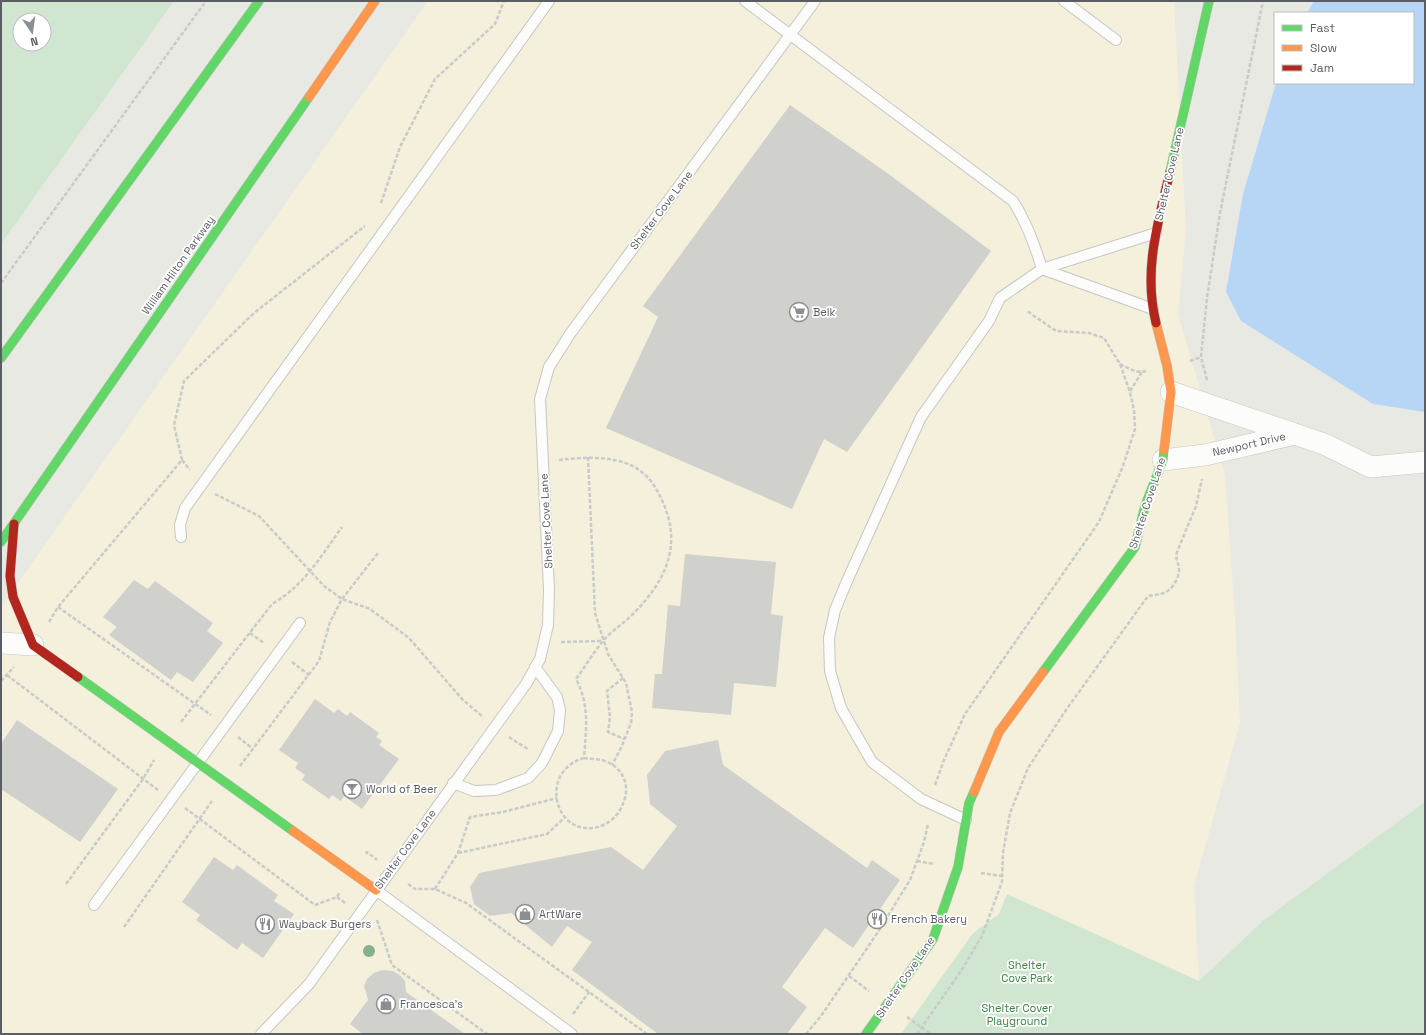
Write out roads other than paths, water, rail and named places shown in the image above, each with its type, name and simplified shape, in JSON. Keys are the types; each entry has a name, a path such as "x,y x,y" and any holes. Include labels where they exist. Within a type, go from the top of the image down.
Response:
{"main road":[{"path":"1,358 259,1"},
{"name":"William Hilton Parkway","path":"1,542 375,1"},
{"name":"Shelter Cove Lane","path":"866,1034 933,939 958,867 969,803 1000,732 1135,547 1145,506 1162,460 1171,392 1167,366 1153,309 1150,273 1156,233 1209,1"},
{"path":"14,524 10,576 13,597 33,645 376,890"}],"street":[{"path":"1171,392 1296,434"},
{"name":"Newport Drive","path":"1162,460 1206,455 1296,434 1324,444 1371,467 1425,462"},
{"path":"1,643 33,645"}],"lane":[{"path":"182,537 180,525 185,508 414,192 549,1"},
{"path":"745,1 1013,201 1023,217 1032,237 1042,269"},
{"name":"Shelter Cove Lane","path":"261,1034 309,984 526,684 540,659 548,625 549,589 540,399 549,367 578,323 791,35 814,1"},
{"path":"1064,1 1116,40"},
{"path":"966,820 921,799 872,762 841,708 830,671 830,638 835,610 921,417 989,321 1000,298 1042,269 1156,233"},
{"path":"1042,269 1153,309"},
{"path":"94,905 300,623"},
{"path":"453,783 474,791 496,790 528,778 542,764 558,731 560,710 557,697 535,667"},
{"path":"376,890 572,1034"}],"water":[{"path":"1314,1 1425,1 1425,412 1373,404 1241,321 1226,292 1243,194 1276,84 1414,84 1414,12 1308,12"}],"place":[{"name":"Belk","path":"799,312"},
{"name":"World of Beer","path":"352,789"},
{"name":"ArtWare","path":"525,914"},
{"name":"French Bakery","path":"877,919"},
{"name":"Wayback Burgers","path":"265,924"},
{"name":"Francesca's","path":"386,1004"}],"park label":[{"name":"Shelter Cove Park","path":"1027,971"},
{"name":"Shelter Cover Playground","path":"1017,1014"}]}
